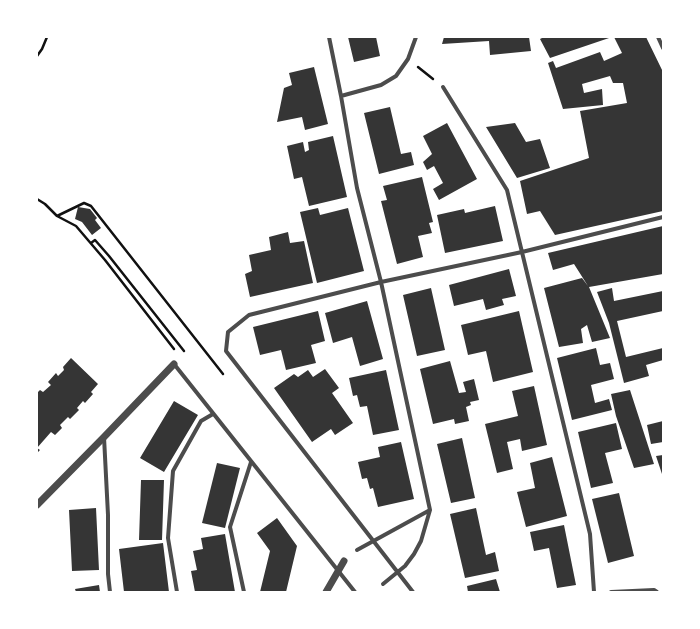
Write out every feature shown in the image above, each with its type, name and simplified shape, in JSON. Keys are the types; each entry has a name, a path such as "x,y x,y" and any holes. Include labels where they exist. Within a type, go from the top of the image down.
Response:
{"street":[{"path":"329,37 341,96 356,188 381,282 430,510 423,534 414,554 405,566 383,584"},
{"path":"341,96 380,85 396,76 408,59 416,37"},
{"path":"658,37 663,48"},
{"path":"443,87 506,190 590,534 594,592"},
{"path":"413,592 226,351 228,332 249,315 381,282 522,252 663,217"},
{"path":"37,505 104,438 174,364 355,592"},
{"path":"177,592 168,538 173,471 201,421 213,414"},
{"path":"104,438 108,514 108,574 110,592"},
{"path":"244,592 230,527 251,462"},
{"path":"357,550 430,510"},
{"path":"326,592 344,561"},
{"path":"611,592 656,591"}],"path":[{"path":"37,56 47,37"},
{"path":"408,59 443,87"},
{"path":"37,199 45,204 57,216 76,226 91,243 177,354 174,364"},
{"path":"57,216 84,203 91,206 186,326"},
{"path":"91,243 95,240 109,256 172,336"}],"building":[{"path":"348,37 376,37 380,56 354,62"},
{"path":"444,37 529,37 531,51 490,55 489,41 442,44"},
{"path":"544,37 612,37 550,58 540,39"},
{"path":"614,37 646,37 663,72 663,211 555,235 540,211 527,214 520,181 589,158 580,111 627,103 623,83 613,83 610,76 582,84 584,93 602,89 603,105 563,109 548,63 553,61 556,68 600,52 604,61 622,53"},
{"path":"314,67 328,124 305,130 302,117 277,122 284,88 292,85 289,73"},
{"path":"390,107 401,154 411,152 414,165 379,174 364,113"},
{"path":"447,123 477,179 439,200 433,189 443,183 434,166 427,170 423,162 432,154 423,136"},
{"path":"515,123 526,142 540,139 550,168 517,178 486,127"},
{"path":"333,136 347,197 309,206 302,177 294,179 287,146 303,142 305,152 309,150 308,142"},
{"path":"422,177 433,222 429,223 432,233 418,236 423,257 397,264 381,201 387,200 383,186"},
{"path":"495,206 503,241 445,253 437,215 464,209 465,213"},
{"path":"78,207 90,209 97,218 95,220 101,228 92,235 82,222 75,219"},
{"path":"318,208 320,215 348,208 364,271 317,283 300,212"},
{"path":"663,226 663,274 589,287 610,338 592,342 587,325 581,329 583,343 559,347 544,288 582,278 588,286 574,264 553,270 548,253"},
{"path":"288,232 290,243 304,241 313,283 250,297 245,274 252,271 249,255 271,250 269,237"},
{"path":"509,269 516,296 502,299 504,305 486,310 483,299 454,306 449,285"},
{"path":"431,288 445,350 417,356 403,295"},
{"path":"612,288 614,301 663,291 663,311 617,321 626,357 663,348 663,360 646,365 649,376 624,383 609,323 597,292"},
{"path":"367,301 383,359 360,366 352,337 333,343 325,313"},
{"path":"318,311 325,341 311,345 316,363 286,370 281,350 260,355 253,327"},
{"path":"519,311 533,372 493,382 486,351 468,355 461,325"},
{"path":"596,348 600,365 610,363 614,379 591,385 595,403 609,399 612,410 572,420 557,358"},
{"path":"71,358 98,384 91,392 93,394 85,403 83,401 77,408 79,410 70,419 68,417 60,425 62,428 55,435 51,432 37,448 37,393 40,390 43,392 51,385 48,382 56,373 58,376 64,370 63,367"},
{"path":"450,361 459,393 466,392 463,382 474,379 479,400 470,402 471,405 466,407 469,421 455,424 454,419 433,424 420,369"},
{"path":"325,369 339,388 332,393 353,423 335,435 331,429 312,442 274,388 294,374 298,377 308,370 313,377"},
{"path":"386,370 399,430 373,435 367,406 360,407 357,395 353,396 349,378"},
{"path":"534,386 547,445 522,451 520,439 507,442 513,469 497,473 485,424 518,416 512,391"},
{"path":"630,390 654,464 634,468 616,416 611,394"},
{"path":"174,401 198,415 164,472 140,458"},
{"path":"663,421 663,442 651,444 647,425"},
{"path":"616,423 622,449 605,453 613,483 591,488 578,432"},
{"path":"462,438 475,498 451,503 437,444"},
{"path":"401,442 414,499 378,507 373,488 370,489 367,478 362,479 358,462 380,457 378,447"},
{"path":"663,455 663,477 656,456"},
{"path":"552,457 567,516 526,527 517,492 535,488 530,463"},
{"path":"217,463 240,468 225,528 202,523"},
{"path":"141,480 164,480 162,540 139,540"},
{"path":"619,493 634,556 608,563 592,499"},
{"path":"96,508 99,570 72,571 69,510"},
{"path":"476,508 486,555 495,552 499,571 465,578 450,514"},
{"path":"277,518 297,546 286,592 260,592 270,551 257,533"},
{"path":"564,525 576,585 557,588 549,548 534,551 530,532"},
{"path":"225,534 235,592 195,592 191,571 197,570 193,551 203,549 201,538"},
{"path":"163,543 169,592 124,592 119,549"},
{"path":"496,579 500,592 468,592 467,586"},
{"path":"99,585 100,592 76,592 75,589"}]}
